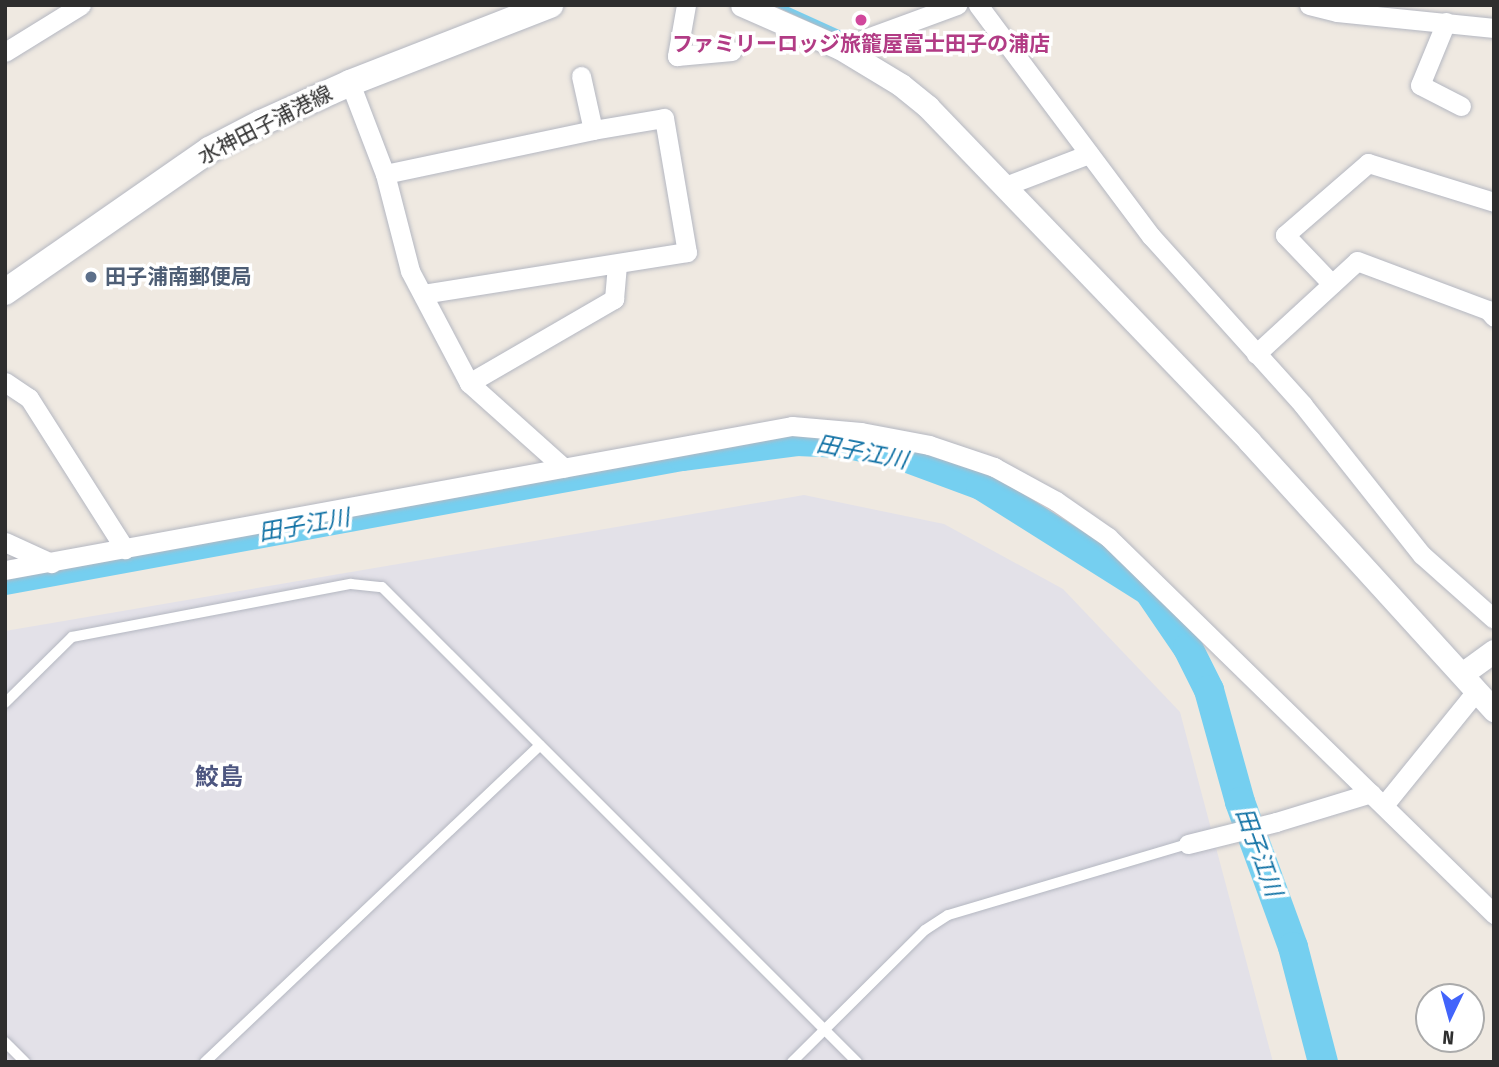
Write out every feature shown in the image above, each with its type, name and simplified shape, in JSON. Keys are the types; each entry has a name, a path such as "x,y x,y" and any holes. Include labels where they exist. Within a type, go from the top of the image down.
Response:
{"main road":[{"name":"水神田子浦港線","path":"5,292 209,150 261,122 350,83 550,5"}],"street":[{"path":"5,52 81,5"},
{"path":"686,5 677,56 732,51"},
{"path":"742,5 772,10 901,85 928,107 1249,441 1494,710"},
{"path":"840,48 957,5"},
{"path":"978,5 1151,236 1303,405 1422,555 1494,619"},
{"path":"1309,5 1337,12 1494,28"},
{"path":"1446,22 1420,85 1461,106"},
{"path":"581,76 593,130"},
{"path":"350,83 386,174 410,271 469,383 564,468"},
{"path":"386,174 593,130 664,118 687,252 423,294"},
{"path":"1005,186 1089,154"},
{"path":"1332,284 1286,236 1368,163 1494,202"},
{"path":"1256,354 1357,261 1488,310 1494,317"},
{"path":"469,383 614,299 617,265"},
{"path":"5,382 29,398 125,549"},
{"path":"5,570 51,564 792,426 861,432 902,440 994,467 1056,501 1108,537 1494,914"},
{"path":"5,542 51,564"},
{"path":"1188,844 1377,799 1494,651"}],"lane":[{"path":"5,703 72,637 351,584 382,587 857,1062"},
{"path":"205,1062 540,745"},
{"path":"792,1062 925,930 948,915 1188,844"},
{"path":"5,1042 25,1062"}],"shaded area":[{"path":"804,495 944,524 1063,589 1180,712 1273,1062 5,1062 5,631"}],"waterway":[{"path":"779,5 847,36 852,34"},
{"name":"田子江川","path":"5,580 682,456 797,441 843,443 897,454 981,485 1149,591 1188,648 1209,690 1240,802 1293,947 1323,1062"}],"place":[{"name":"ファミリーロッジ旅籠屋富士田子の浦店","path":"861,20"},
{"name":"田子浦南郵便局","path":"91,277"}],"district":[{"name":"鮫島","path":"219,778"}]}
